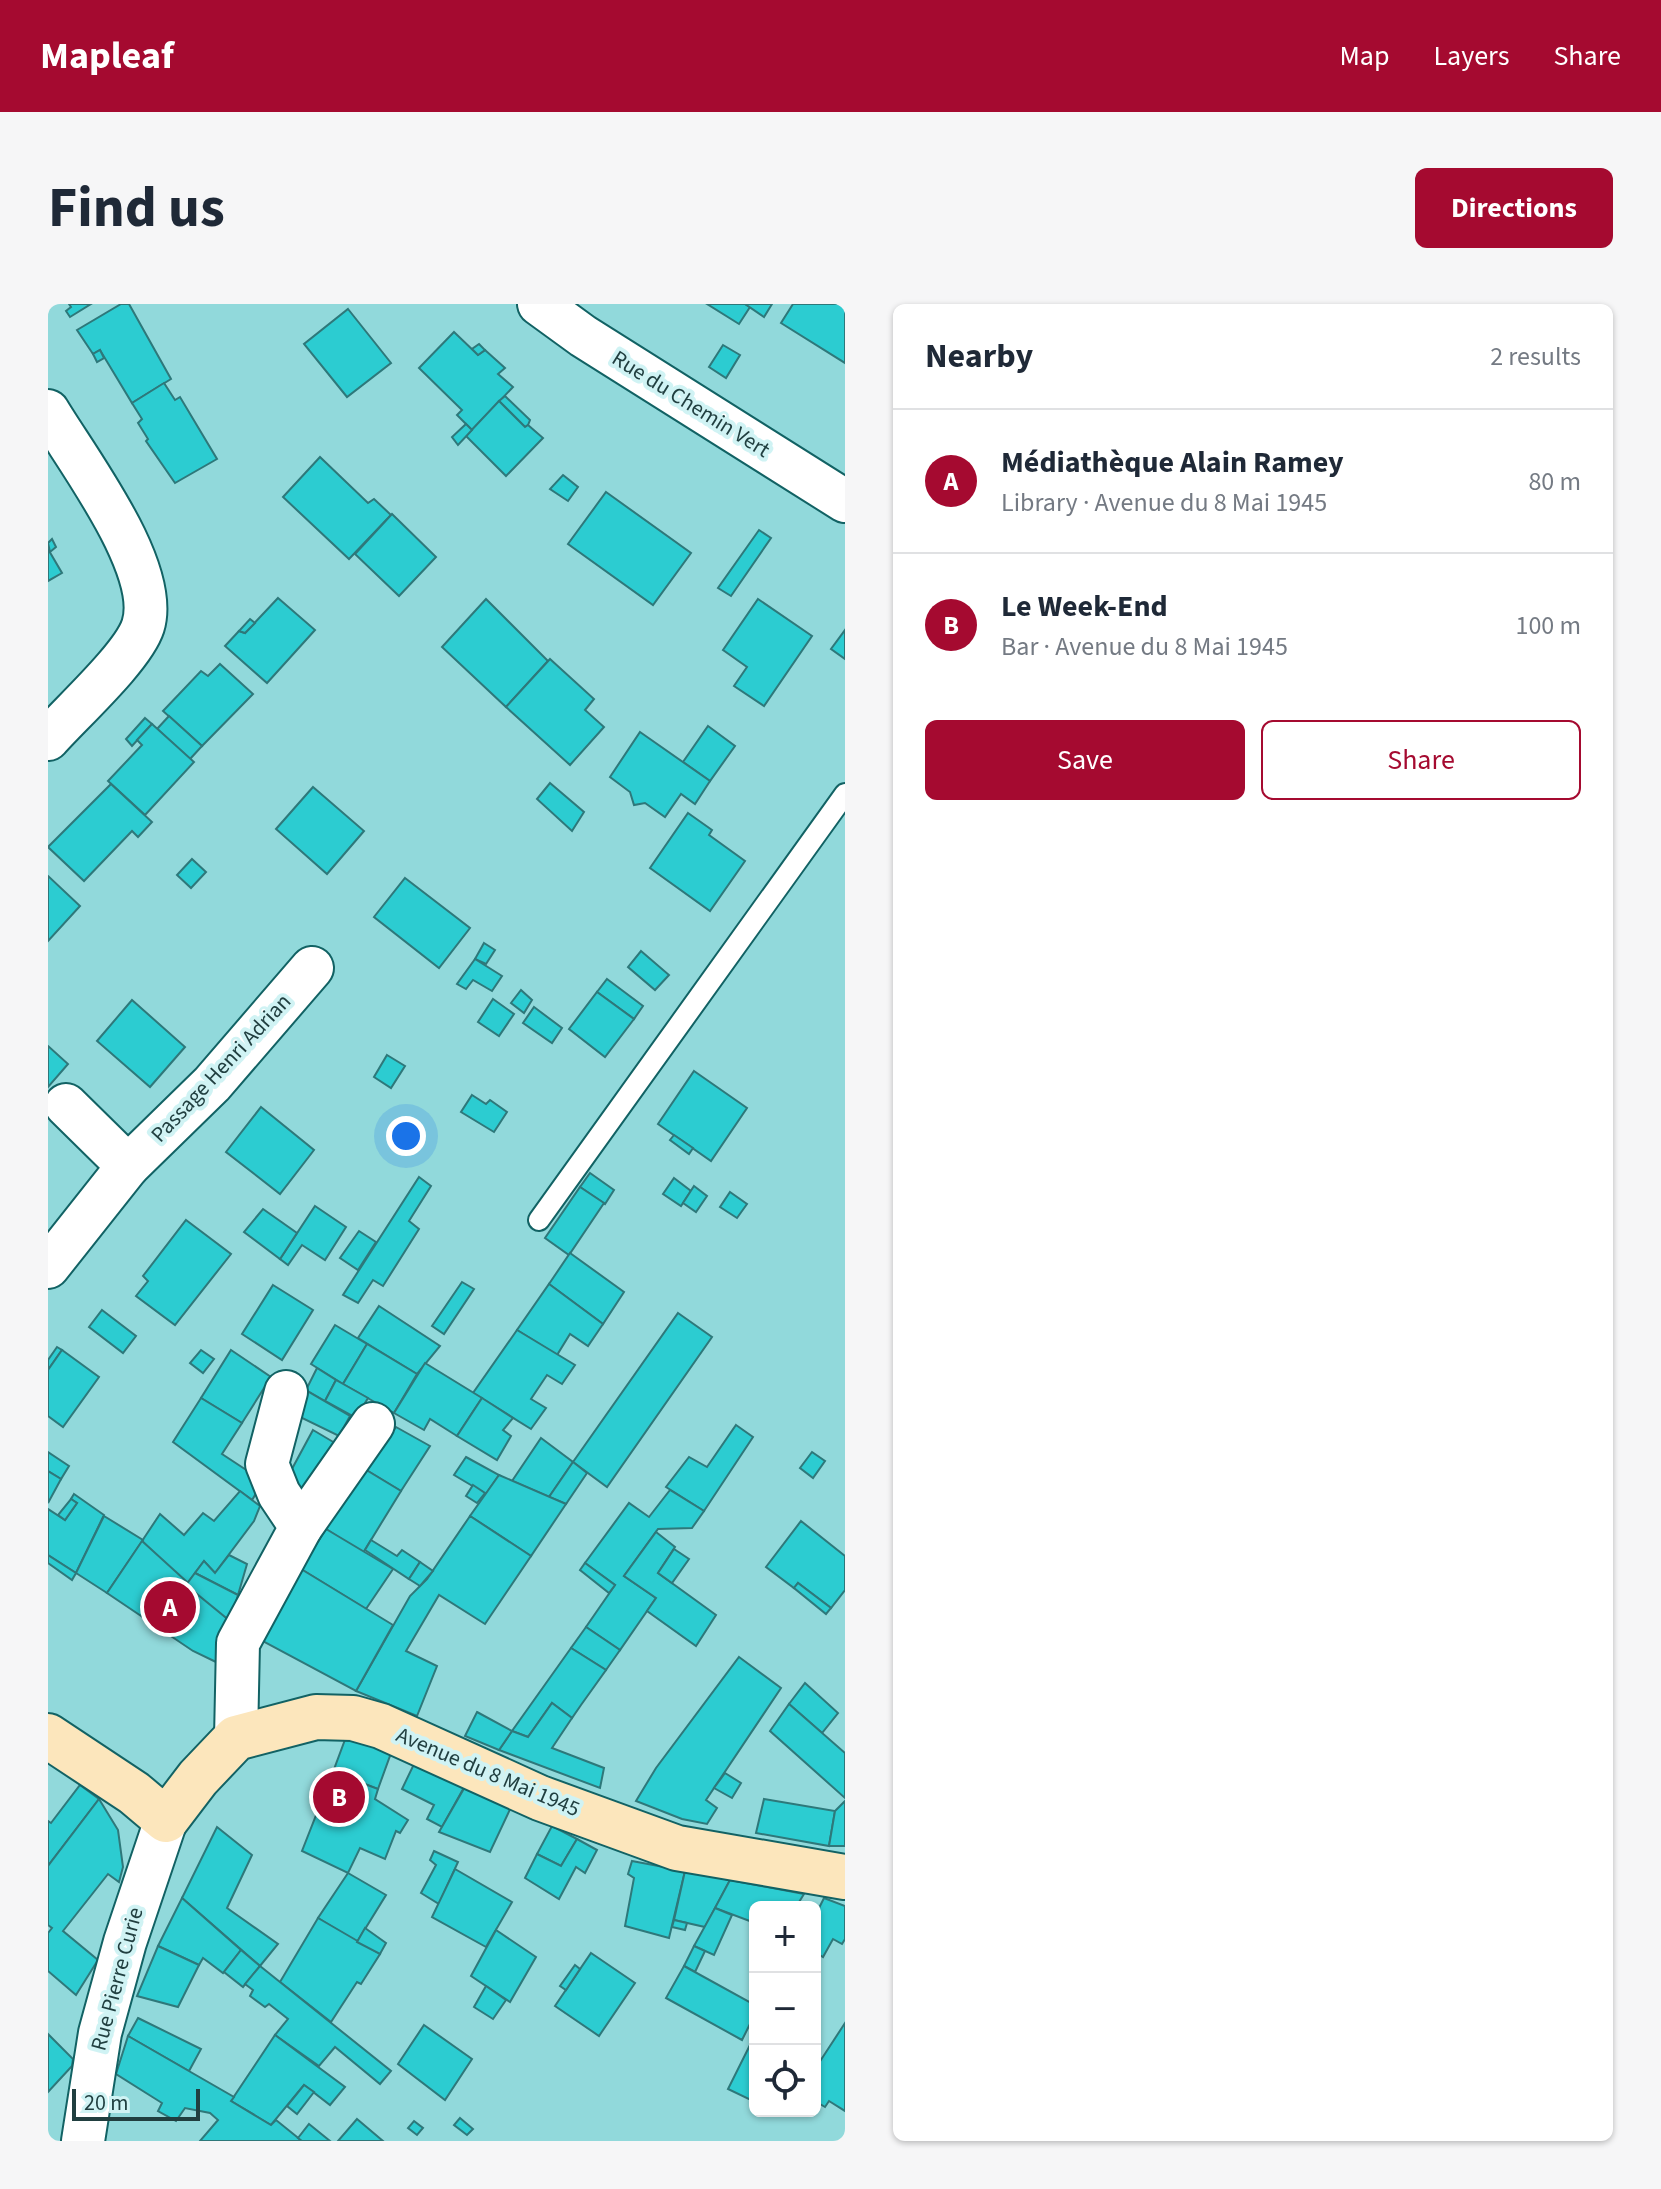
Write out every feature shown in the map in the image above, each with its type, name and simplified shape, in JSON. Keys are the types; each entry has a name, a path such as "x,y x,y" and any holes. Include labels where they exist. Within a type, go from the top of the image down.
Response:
{"street":[{"name":"Rue du Chemin Vert","path":"539,304 583,336 845,501"},
{"path":"48,411 136,556 144,591 144,624 133,645 48,739"},
{"name":"Passage Henri Adrian","path":"48,1267 109,1194 128,1166 212,1084 312,968"},
{"path":"66,1105 128,1166"},
{"path":"286,1392 267,1464 279,1494 301,1527"},
{"path":"48,1736 134,1793 166,1820 198,1778 236,1738 238,1643 301,1527 373,1424"},
{"name":"Avenue du 8 Mai 1945","path":"236,1738 316,1717 353,1718 381,1726 540,1798 677,1848 845,1877"},
{"name":"Rue Pierre Curie","path":"83,2141 100,2033 125,1942 166,1820"}],"lane":[{"path":"539,1220 845,794"}],"building":[{"path":"69,304 91,304 70,317 66,311 71,307"},
{"path":"121,304 129,304 171,379 132,403 100,350 93,354 77,330"},
{"path":"707,304 745,304 750,307 739,324"},
{"path":"745,304 772,304 764,317"},
{"path":"793,304 845,304 845,363 781,323"},
{"path":"348,309 391,363 347,397 304,344"},
{"path":"454,332 478,355 485,350 505,368 498,374 513,387 472,430 457,415 462,410 419,368"},
{"path":"479,344 485,350 478,355 472,349"},
{"path":"723,345 740,355 726,378 709,367"},
{"path":"100,350 104,358 97,362 93,354"},
{"path":"164,383 175,400 180,397 217,459 175,483 146,441 148,439 138,423 142,419 132,403"},
{"path":"505,396 530,420 528,425 525,427 499,401"},
{"path":"499,401 525,427 528,425 543,438 506,476 466,436"},
{"path":"466,424 472,430 458,445 452,437"},
{"path":"320,457 368,503 374,499 391,515 349,559 283,497"},
{"path":"563,475 578,487 568,501 550,489"},
{"path":"606,492 691,553 653,605 568,544"},
{"path":"392,514 436,557 399,596 355,554"},
{"path":"759,530 771,538 731,596 718,588"},
{"path":"52,539 56,547 50,552 48,543"},
{"path":"48,549 62,573 48,581"},
{"path":"278,598 315,630 267,683 225,646 239,631 245,633"},
{"path":"486,599 548,661 506,707 442,647"},
{"path":"758,599 812,636 764,706 734,686 747,667 723,650"},
{"path":"250,619 255,623 245,633 239,631"},
{"path":"845,630 845,659 831,649"},
{"path":"550,659 594,699 585,710 604,727 570,765 506,707"},
{"path":"220,664 253,694 202,746 163,711 201,671 208,676"},
{"path":"169,716 202,746 190,759 157,729"},
{"path":"145,718 152,724 132,746 126,739"},
{"path":"152,724 194,762 145,815 108,781 142,745 137,740"},
{"path":"708,726 735,746 710,781 683,762"},
{"path":"640,732 710,781 695,804 681,794 665,817 645,803 634,805 630,792 610,777"},
{"path":"550,783 584,812 572,831 537,799"},
{"path":"111,784 152,822 138,837 132,831 84,881 48,847"},
{"path":"313,787 364,831 327,874 276,829"},
{"path":"688,813 712,830 709,835 745,861 710,911 650,868"},
{"path":"192,859 206,872 191,888 177,875"},
{"path":"48,876 80,906 48,941"},
{"path":"405,878 470,928 439,968 374,917"},
{"path":"484,943 495,950 486,964 475,959"},
{"path":"641,951 669,975 655,990 628,967"},
{"path":"475,959 502,976 492,991 473,980 466,989 457,984"},
{"path":"607,979 643,1006 634,1019 597,992"},
{"path":"521,990 532,1000 524,1013 511,1003"},
{"path":"597,992 634,1019 605,1057 569,1029"},
{"path":"493,999 514,1014 499,1036 478,1022"},
{"path":"132,1000 185,1047 150,1087 97,1041"},
{"path":"534,1007 562,1028 552,1043 523,1023"},
{"path":"48,1046 68,1064 48,1087"},
{"path":"387,1055 405,1066 391,1088 374,1077"},
{"path":"694,1071 747,1108 711,1161 658,1124"},
{"path":"472,1095 486,1104 490,1100 507,1112 494,1132 461,1112"},
{"path":"261,1107 314,1150 280,1194 226,1152"},
{"path":"674,1135 693,1148 689,1154 670,1140"},
{"path":"590,1173 614,1190 605,1204 580,1187"},
{"path":"419,1177 431,1186 409,1221 419,1229 383,1286 373,1280 358,1303 343,1295"},
{"path":"674,1178 691,1191 681,1206 663,1194"},
{"path":"694,1186 707,1196 696,1212 683,1203"},
{"path":"580,1187 604,1203 569,1255 545,1238"},
{"path":"730,1192 747,1204 737,1218 720,1207"},
{"path":"315,1206 346,1227 325,1260 302,1245 288,1265 280,1259"},
{"path":"263,1209 297,1233 280,1259 244,1232"},
{"path":"186,1220 231,1254 175,1325 136,1296 148,1281 143,1276"},
{"path":"359,1231 376,1242 358,1270 340,1258"},
{"path":"570,1253 624,1292 603,1324 549,1284"},
{"path":"462,1282 474,1289 444,1334 432,1326"},
{"path":"549,1284 603,1324 588,1346 570,1334 557,1355 517,1330"},
{"path":"273,1285 313,1310 282,1360 242,1334"},
{"path":"379,1306 440,1346 417,1374 358,1338"},
{"path":"102,1310 136,1336 123,1353 89,1327"},
{"path":"678,1313 712,1337 607,1487 573,1462"},
{"path":"335,1325 367,1344 343,1384 311,1364"},
{"path":"517,1330 575,1365 562,1384 547,1375 531,1399 546,1408 531,1429 473,1393"},
{"path":"367,1344 417,1374 394,1413 343,1384"},
{"path":"57,1347 62,1350 48,1370 48,1360"},
{"path":"62,1350 99,1377 63,1427 48,1416 48,1370"},
{"path":"201,1350 214,1359 203,1373 190,1363"},
{"path":"231,1350 271,1377 242,1423 201,1398"},
{"path":"425,1363 482,1398 457,1436 430,1419 424,1430 394,1413"},
{"path":"317,1368 336,1380 325,1401 306,1390"},
{"path":"336,1380 368,1398 356,1418 325,1401"},
{"path":"307,1391 350,1416 339,1436 298,1416"},
{"path":"201,1398 242,1423 222,1454 257,1477 260,1487 252,1500 173,1442"},
{"path":"482,1398 513,1418 503,1430 511,1436 497,1460 457,1436"},
{"path":"736,1425 753,1437 704,1511 666,1487 689,1457 707,1467"},
{"path":"396,1427 430,1446 401,1491 363,1468"},
{"path":"313,1430 340,1446 312,1496 286,1480"},
{"path":"541,1438 573,1462 549,1497 512,1481"},
{"path":"48,1452 69,1466 61,1479 48,1471"},
{"path":"812,1452 825,1461 813,1478 800,1468"},
{"path":"466,1457 499,1475 486,1494 454,1475"},
{"path":"573,1462 587,1473 566,1504 549,1497"},
{"path":"363,1468 401,1491 363,1553 326,1529"},
{"path":"48,1471 61,1479 48,1503"},
{"path":"499,1475 566,1504 531,1556 470,1516"},
{"path":"473,1485 485,1493 477,1503 466,1496"},
{"path":"670,1490 704,1511 692,1528 658,1529 624,1576 656,1598 620,1650 586,1627 615,1585 585,1563 629,1503 649,1517"},
{"path":"240,1491 260,1506 254,1521 215,1573 204,1561 186,1585 142,1541 160,1514 184,1535 203,1513 214,1521"},
{"path":"74,1494 104,1515 76,1573 48,1555 48,1509 65,1520 77,1503 71,1499"},
{"path":"71,1499 77,1503 65,1520 58,1515"},
{"path":"104,1516 143,1540 107,1593 76,1573"},
{"path":"470,1516 531,1556 485,1624 439,1595 406,1651 437,1666 417,1716 356,1691 410,1596 427,1579"},
{"path":"801,1521 845,1556 845,1590 831,1608 798,1583 794,1588 766,1567"},
{"path":"326,1529 393,1569 366,1609 301,1569"},
{"path":"656,1532 675,1547 658,1573 716,1615 696,1646 647,1611 656,1598 624,1576"},
{"path":"371,1540 397,1556 402,1550 420,1562 409,1579 365,1550"},
{"path":"142,1541 230,1621 216,1662 193,1651 107,1593"},
{"path":"674,1549 689,1559 672,1583 658,1573"},
{"path":"48,1555 76,1573 72,1580 48,1563"},
{"path":"229,1555 247,1564 238,1595 195,1573 204,1561 215,1573"},
{"path":"420,1562 433,1571 420,1586 409,1579"},
{"path":"585,1563 615,1585 609,1593 580,1570"},
{"path":"301,1569 393,1625 356,1691 255,1637"},
{"path":"195,1573 238,1595 230,1621 186,1585"},
{"path":"798,1583 831,1608 826,1614 794,1588"},
{"path":"586,1627 620,1650 606,1670 571,1648"},
{"path":"571,1648 606,1670 572,1718 552,1703 528,1737 512,1731"},
{"path":"739,1657 781,1688 706,1800 717,1808 707,1824 682,1819 636,1801 656,1768"},
{"path":"805,1683 838,1713 822,1733 789,1704"},
{"path":"552,1703 572,1718 552,1748 604,1768 600,1788 499,1750 512,1731 528,1737"},
{"path":"789,1704 845,1753 845,1798 770,1731"},
{"path":"477,1712 512,1731 499,1750 465,1736"},
{"path":"346,1737 391,1753 378,1789 333,1772"},
{"path":"415,1762 467,1782 442,1827 427,1819 434,1805 402,1789"},
{"path":"333,1772 378,1789 375,1799 408,1820 400,1833 396,1831 385,1859 360,1848 348,1873 302,1851"},
{"path":"725,1773 741,1783 732,1798 714,1788"},
{"path":"80,1785 99,1799 48,1866 48,1821 51,1823"},
{"path":"466,1785 512,1805 490,1852 439,1832"},
{"path":"99,1799 118,1830 123,1867 119,1882 108,1874 63,1931 98,1960 76,1995 48,1971 48,1933 52,1928 48,1925 48,1866"},
{"path":"764,1799 835,1811 829,1846 756,1833"},
{"path":"845,1801 845,1846 829,1846 835,1811"},
{"path":"552,1826 577,1839 561,1866 537,1854"},
{"path":"217,1827 252,1855 227,1908 278,1944 260,1966 182,1898"},
{"path":"577,1839 597,1850 585,1873 576,1867 559,1899 525,1878 537,1854 561,1866"},
{"path":"434,1851 458,1862 439,1904 421,1893 436,1865 430,1860"},
{"path":"632,1861 685,1871 669,1938 625,1926 634,1878 628,1874"},
{"path":"455,1869 512,1902 486,1947 432,1917"},
{"path":"685,1871 730,1880 705,1927 674,1920"},
{"path":"348,1873 386,1895 357,1942 318,1918"},
{"path":"730,1880 804,1894 800,1901 749,1901 749,1921 715,1908"},
{"path":"182,1898 241,1950 223,1973 203,1958 199,1965 158,1946"},
{"path":"824,1898 845,1906 845,1939 842,1944 833,1939 823,1957 821,1956 821,1904"},
{"path":"715,1908 732,1915 714,1955 694,1946"},
{"path":"318,1918 380,1954 331,2022 280,1982"},
{"path":"674,1920 687,1923 685,1930 672,1927"},
{"path":"365,1928 386,1943 380,1954 357,1942"},
{"path":"496,1930 536,1957 510,2002 471,1976"},
{"path":"158,1946 199,1965 178,2007 137,1996"},
{"path":"694,1946 705,1951 695,1972 684,1966"},
{"path":"241,1950 260,1966 243,1987 224,1972"},
{"path":"591,1953 635,1983 599,2036 555,2006"},
{"path":"575,1965 580,1969 566,1990 560,1986"},
{"path":"260,1966 391,2071 380,2084 335,2047 319,2066 275,2035 288,2019 269,2004 265,2007 250,1996 253,1990 245,1984"},
{"path":"684,1966 749,2002 749,2026 742,2040 666,1998"},
{"path":"486,1986 506,2000 493,2019 474,2007"},
{"path":"138,2018 201,2049 189,2071 128,2036"},
{"path":"845,2023 845,2111 829,2101 825,2107 821,2105 821,2060"},
{"path":"424,2025 472,2059 445,2100 398,2064"},
{"path":"48,2034 73,2059 72,2066 48,2092"},
{"path":"275,2035 345,2087 330,2105 304,2085 271,2125 231,2101"},
{"path":"128,2036 234,2097 231,2101 271,2125 276,2120 302,2141 200,2141 218,2120 210,2113 185,2108 176,2121 158,2111 162,2103 116,2074"},
{"path":"749,2047 749,2099 728,2089"},
{"path":"304,2085 314,2092 297,2114 287,2106"},
{"path":"460,2118 473,2129 467,2135 454,2125"},
{"path":"357,2119 383,2141 338,2141"},
{"path":"414,2121 423,2128 417,2135 408,2128"},
{"path":"309,2124 330,2141 302,2141 298,2138"}],"place":[{"name":"Médiathèque Alain Ramey","path":"170,1607"},
{"name":"Le Week-End","path":"339,1797"}]}
